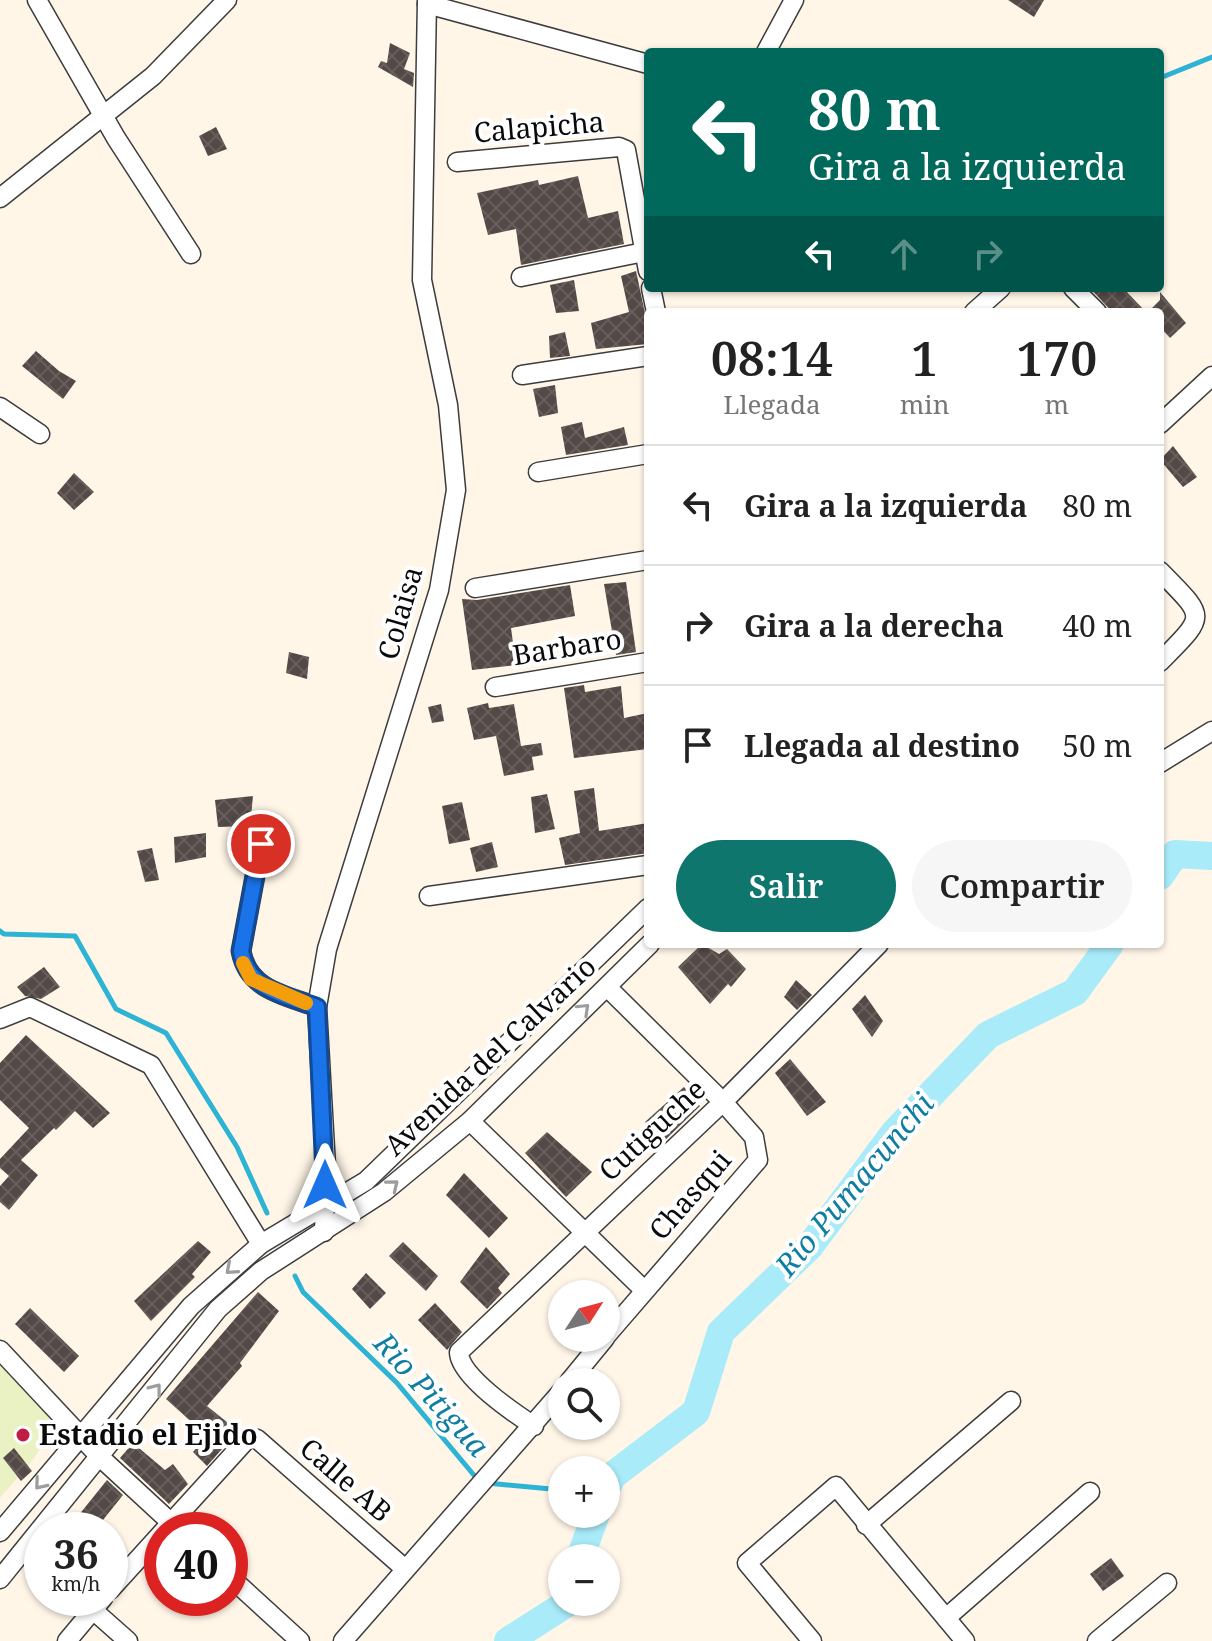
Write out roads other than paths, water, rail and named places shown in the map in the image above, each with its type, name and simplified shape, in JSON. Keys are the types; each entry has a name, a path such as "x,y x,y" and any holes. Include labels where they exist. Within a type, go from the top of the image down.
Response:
{"street":[{"path":"37,0 103,117 191,254"},
{"path":"0,198 153,76 227,0"},
{"path":"768,48 794,0"},
{"path":"427,2 644,63"},
{"name":"Colaisa","path":"324,1232 326,1166 317,1007 327,949 439,590 456,490 448,405 422,280 427,2"},
{"name":"Calapicha","path":"457,162 619,147 626,150 644,252"},
{"path":"521,277 644,252"},
{"path":"978,308 996,292"},
{"path":"1077,292 1093,308"},
{"path":"522,375 644,357"},
{"path":"1164,420 1212,376"},
{"path":"0,407 40,434"},
{"path":"538,472 644,455"},
{"path":"475,588 644,561"},
{"path":"1164,575 1194,606 1197,616 1195,626 1164,658"},
{"name":"Barbaro","path":"495,687 644,663"},
{"path":"1164,761 1212,731"},
{"path":"261,844 241,951 244,967 251,979 267,988 317,1007"},
{"path":"429,896 644,866"},
{"name":"Avenida del Calvario","path":"0,1532 191,1306 261,1244 323,1204 366,1181 644,912"},
{"name":"Avenida del Calvario","path":"0,1579 101,1458 218,1309 261,1271 384,1192 470,1121 646,948"},
{"name":"Cutiguche","path":"534,1426 468,1373 459,1362 459,1352 723,1102 875,948"},
{"name":"Chasqui","path":"607,987 754,1137 758,1160 620,1319"},
{"path":"0,1019 30,1007 151,1065 261,1244"},
{"path":"470,1121 644,1290"},
{"path":"0,1350 101,1458 159,1512"},
{"name":"Chasqui","path":"580,1368 593,1352"},
{"path":"866,1525 1011,1401"},
{"path":"343,1641 404,1568 548,1408"},
{"name":"Calle AB","path":"186,1512 249,1437 257,1439 404,1568"},
{"path":"812,1641 747,1563 836,1486 965,1641"},
{"path":"946,1618 1090,1492"},
{"path":"128,1572 144,1556"},
{"path":"1097,1641 1167,1583"},
{"path":"248,1593 300,1641"},
{"path":"67,1641 88,1616"},
{"path":"108,1616 128,1641"}],"waterway":[{"path":"1164,76 1212,57"},
{"name":"Rio Pumacunchi","path":"1164,870 1175,854 1212,856"},
{"name":"Rio Pitigua","path":"0,931 4,934 75,936 116,1009 166,1033 237,1147 267,1213"},
{"name":"Rio Pumacunchi","path":"620,1470 696,1412 721,1332 810,1246 894,1133 988,1035 1075,992 1107,948"},
{"name":"Rio Pitigua","path":"295,1276 303,1292 397,1383 478,1480"},
{"name":"Rio Pitigua","path":"487,1483 548,1489"},
{"name":"Rio Pumacunchi","path":"585,1544 591,1528"},
{"name":"Rio Pumacunchi","path":"508,1641 548,1615"}],"place":[{"name":"Estadio el Ejido","path":"23,1435"}]}
